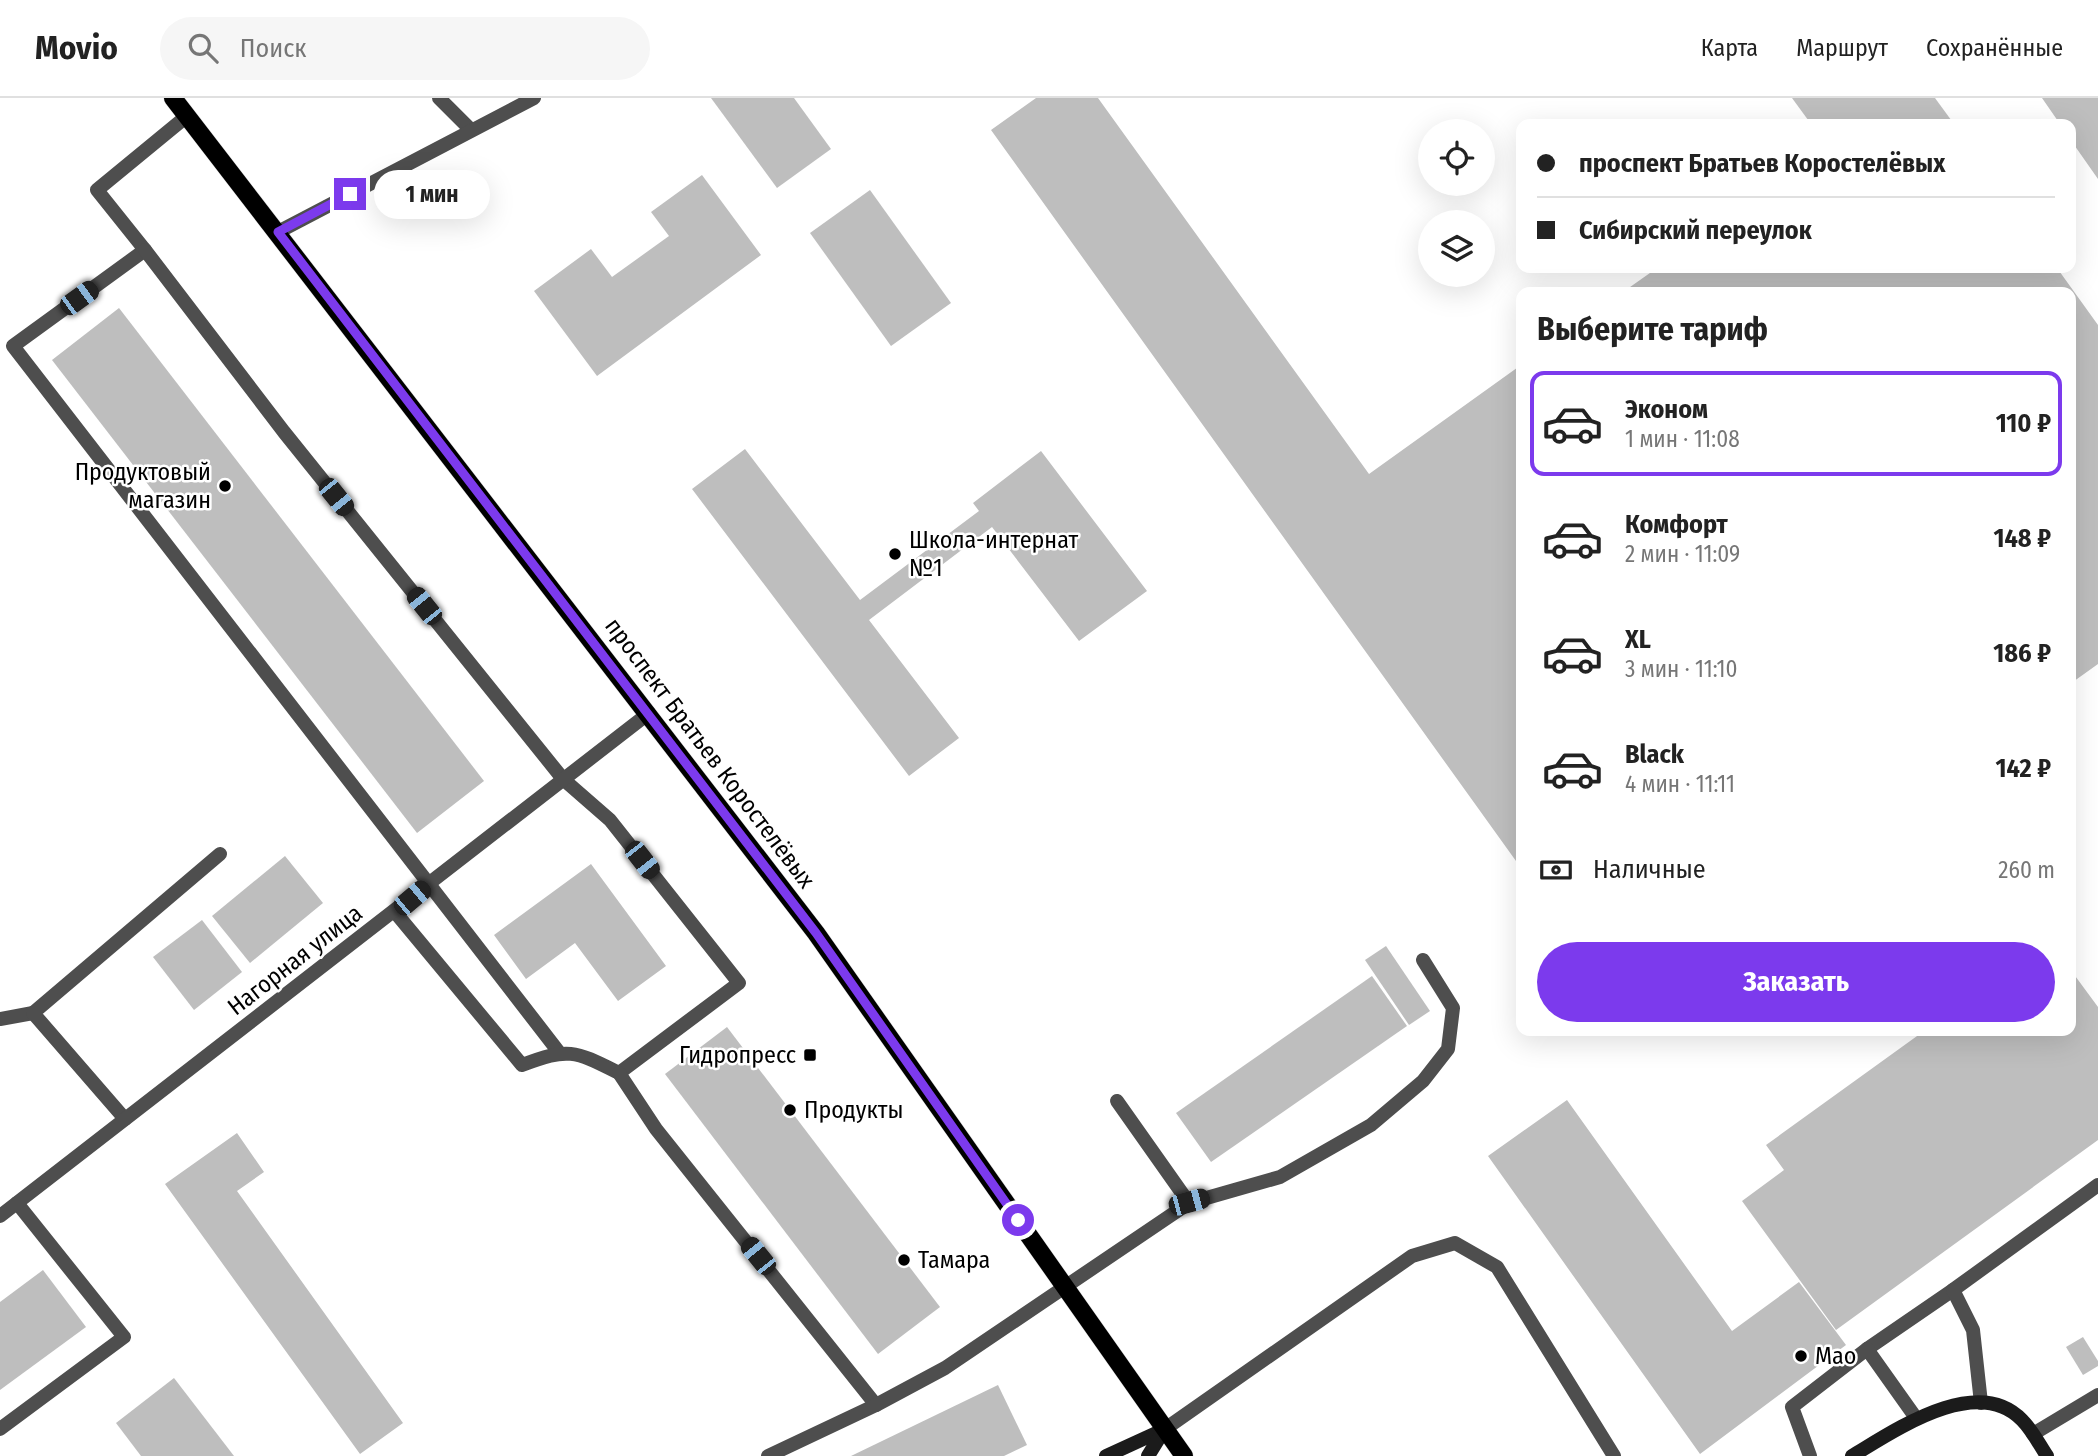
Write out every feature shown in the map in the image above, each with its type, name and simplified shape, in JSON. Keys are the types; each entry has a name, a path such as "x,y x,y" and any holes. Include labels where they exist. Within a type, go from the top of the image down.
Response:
{"main road":[{"name":"проспект Братьев Коростелёвых","path":"173,98 816,933 1184,1456"},
{"path":"1852,1456 1916,1418 1948,1406 1981,1404 2002,1407 2021,1418 2047,1456"},
{"path":"1106,1456 1165,1429"},
{"path":"1148,1456 1165,1429"}],"street":[{"path":"439,98 470,129"},
{"path":"278,232 470,129 534,98"},
{"path":"187,116 97,190 284,432 563,779 610,820 739,983 619,1073"},
{"path":"145,250 12,346 558,1051"},
{"name":"Нагорная улица","path":"0,1216 649,713"},
{"path":"0,1019 33,1013 220,855"},
{"path":"395,912 522,1065 558,1051 588,1058 619,1073 656,1129 876,1405"},
{"path":"768,1456 876,1405 945,1368 1189,1202 1280,1177 1371,1125 1423,1081 1448,1049 1453,1008 1423,960"},
{"path":"33,1013 125,1119"},
{"path":"1117,1101 1189,1202"},
{"path":"1810,1456 1792,1407 1867,1349 2098,1185"},
{"path":"0,1429 124,1337 17,1203"},
{"path":"1165,1429 1412,1256 1455,1243 1497,1267 1615,1456"},
{"path":"1953,1290 1973,1330 1981,1404"},
{"path":"1867,1349 1916,1418"},
{"path":"2033,1434 2098,1395"}],"building":[{"path":"711,98 794,98 831,149 777,188"},
{"path":"1036,98 1098,98 1369,474 1516,369 1516,861 991,130"},
{"path":"1792,98 1935,98 1950,119 1807,119"},
{"path":"2042,98 2098,98 2098,179 2076,148 2076,119 2057,119"},
{"path":"702,175 761,255 597,376 534,291 591,249 612,277 669,236 651,212"},
{"path":"870,190 951,303 891,346 810,233"},
{"path":"1650,273 2061,273 2071,287 1630,287"},
{"path":"2076,294 2098,325 2098,664 2076,680"},
{"path":"119,308 484,781 417,833 52,360"},
{"path":"745,449 860,600 979,511 973,503 1041,451 1147,591 1079,641 992,527 869,620 959,738 909,776 692,489"},
{"path":"285,856 323,903 250,963 212,916"},
{"path":"591,864 666,966 618,1001 575,943 526,979 494,935"},
{"path":"202,920 242,972 194,1010 153,957"},
{"path":"1386,946 1430,1011 1409,1025 1365,960"},
{"path":"1372,976 1407,1026 1211,1162 1176,1113"},
{"path":"2076,977 2098,1007 2098,1140 1836,1330 1742,1201 1784,1170 1766,1145 1917,1036 2076,1036"},
{"path":"727,1027 940,1307 878,1354 665,1074"},
{"path":"1567,1100 1732,1331 1799,1282 1846,1345 1700,1454 1488,1156"},
{"path":"237,1133 264,1172 237,1191 403,1423 360,1454 165,1184"},
{"path":"43,1270 86,1327 0,1390 0,1302"},
{"path":"2083,1337 2098,1361 2098,1366 2083,1375 2066,1347"},
{"path":"174,1378 234,1456 141,1456 116,1423"},
{"path":"998,1385 1027,1445 1004,1456 851,1456"}],"place":[{"name":"Продуктовый магазин","path":"225,486"},
{"name":"Школа-интернат №1","path":"895,554"},
{"name":"Гидропресс","path":"810,1055"},
{"name":"Продукты","path":"790,1110"},
{"name":"Тамара","path":"904,1260"},
{"name":"Мао","path":"1801,1356"}],"route":[{"path":"350,194 278,232 816,933 1018,1220"}]}
